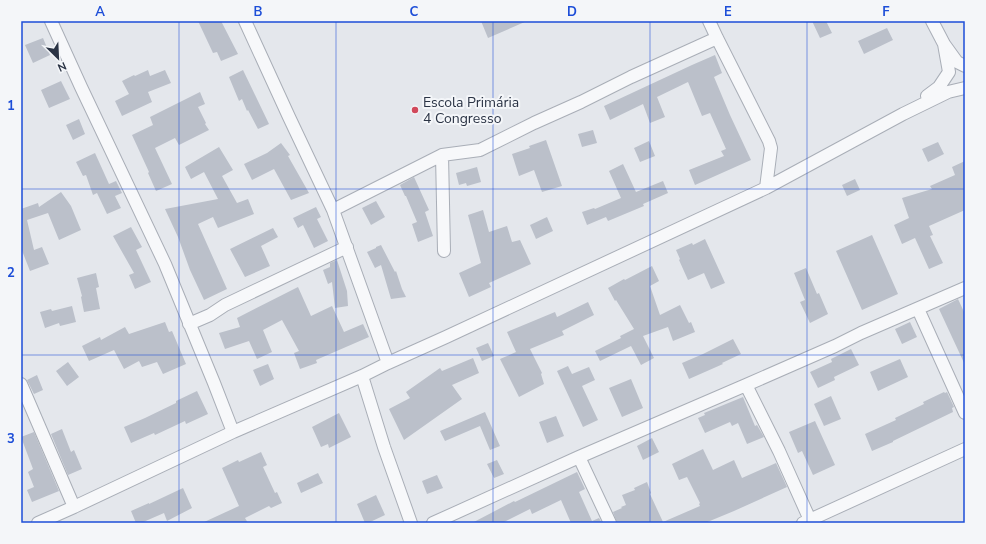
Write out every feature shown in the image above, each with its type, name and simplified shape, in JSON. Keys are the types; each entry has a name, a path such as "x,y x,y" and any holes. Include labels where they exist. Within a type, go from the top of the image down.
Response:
{"street":[{"path":"51,21 165,264 232,432"},
{"path":"245,21 288,117 334,210 388,363"},
{"path":"709,21 769,141 771,148 766,188"},
{"path":"932,21 944,44 957,62 965,66"},
{"path":"334,210 442,156 480,150 631,77 717,38"},
{"path":"904,114 939,87 949,72 944,44"},
{"path":"38,523 232,432 362,376 766,188 904,114 948,92 965,88"},
{"path":"442,156 444,251"},
{"path":"189,324 210,315 225,305 347,248"},
{"path":"433,523 579,457 965,288"},
{"path":"918,309 965,413"},
{"path":"362,376 384,448 410,523"},
{"path":"21,384 74,507"},
{"path":"746,385 779,451 806,521 965,449"},
{"path":"579,457 610,523"}],"building":[{"path":"198,21 221,21 238,54 221,61 217,52 213,53"},
{"path":"481,21 527,21 488,38"},
{"path":"812,21 826,21 832,33 820,38"},
{"path":"887,28 893,40 864,54 858,41"},
{"path":"43,38 50,55 33,63 25,45"},
{"path":"715,55 722,73 714,77 751,160 695,185 689,170 724,156 721,151 726,149 710,113 702,116 688,82 657,97 665,117 650,123 643,104 610,120 604,106"},
{"path":"148,70 150,76 165,70 171,83 148,92 152,102 122,116 115,101 129,94 122,81"},
{"path":"243,70 269,124 258,129 248,110 247,111 242,99 239,101 229,77"},
{"path":"61,81 70,99 49,108 41,90"},
{"path":"200,92 205,104 198,107 209,130 179,145 175,138 155,148 172,184 156,191 132,135 153,125 150,117"},
{"path":"79,119 85,134 73,140 66,125"},
{"path":"593,130 597,143 582,147 578,134"},
{"path":"546,140 562,186 542,192 534,170 519,176 512,154 530,148 529,146"},
{"path":"649,141 655,156 640,162 634,148"},
{"path":"938,142 944,154 928,162 922,149"},
{"path":"281,143 290,155 288,156 309,193 291,200 274,169 252,180 244,164 267,153"},
{"path":"219,147 233,170 222,176 237,203 248,199 254,214 218,228 213,217 198,224 227,289 204,300 165,209 218,199 204,172 191,179 185,167"},
{"path":"95,153 109,184 116,181 122,193 115,196 121,208 107,214 97,193 93,195 86,175 83,176 76,162"},
{"path":"965,161 965,210 929,226 933,235 930,236 943,263 929,269 915,238 902,244 894,225 909,218 902,198 932,189 930,186 955,175 952,167"},
{"path":"623,164 636,192 663,181 668,193 643,204 644,206 608,221 606,217 587,225 582,212 595,209 621,198 609,171"},
{"path":"477,167 481,182 467,186 466,183 459,185 456,173"},
{"path":"414,177 429,210 425,212 433,236 418,242 412,224 417,222 400,185"},
{"path":"855,179 860,190 847,196 842,185"},
{"path":"61,192 71,206 81,230 59,240 48,213 27,220 34,250 42,247 49,264 30,271 21,248 21,209 38,203 39,207"},
{"path":"376,201 385,217 371,225 362,208"},
{"path":"316,207 321,217 317,219 328,241 314,248 303,225 298,228 293,218"},
{"path":"483,210 489,232 507,226 512,242 520,240 531,264 489,283 491,287 469,297 459,273 481,263 468,215"},
{"path":"547,217 553,231 536,239 530,225"},
{"path":"131,227 142,247 136,250 151,282 135,289 129,275 134,273 113,236"},
{"path":"273,228 278,237 261,246 270,266 245,277 230,249"},
{"path":"872,235 898,294 862,310 836,251"},
{"path":"705,239 725,283 711,289 704,273 688,280 676,250 692,243 693,245"},
{"path":"381,245 395,272 396,271 406,297 391,299 381,265 375,268 367,252"},
{"path":"337,260 347,291 348,306 335,308 332,282 328,284 323,270 330,267 330,263"},
{"path":"652,266 659,281 650,286 660,315 680,305 689,323 691,322 695,332 673,341 668,327 643,336 654,358 641,365 631,346 600,361 595,351 621,338 620,336 634,329 608,288"},
{"path":"806,268 817,294 819,293 828,314 810,323 800,302 805,300 794,273"},
{"path":"96,273 99,287 96,288 100,309 84,312 82,296 77,278"},
{"path":"298,287 311,316 332,306 344,332 363,324 369,337 316,360 317,363 300,369 294,353 299,351 282,320 263,330 272,352 257,359 249,341 225,349 219,333 240,327 237,318"},
{"path":"958,299 965,314 965,365 939,309"},
{"path":"588,302 594,315 562,331 564,335 530,349 542,373 544,384 519,397 500,359 516,352 507,332 555,312 557,317"},
{"path":"72,306 76,322 60,326 59,323 45,328 40,312 51,309 52,311"},
{"path":"165,322 169,332 172,331 186,364 163,374 157,362 142,367 139,361 124,369 114,350 89,361 82,346 100,337 101,340 125,327 129,334"},
{"path":"910,322 917,337 902,344 895,329"},
{"path":"733,339 741,354 722,363 723,364 689,379 682,363"},
{"path":"488,343 494,356 482,361 476,348"},
{"path":"851,349 859,365 834,377 835,380 818,388 810,372 832,362 831,359"},
{"path":"473,358 479,373 452,385 462,399 404,440 389,409 410,398 406,392 440,368 442,371"},
{"path":"900,359 908,377 878,391 870,372"},
{"path":"68,362 79,377 67,386 56,371"},
{"path":"268,364 274,379 260,386 253,370"},
{"path":"568,366 572,374 589,367 595,380 582,386 598,420 583,427 557,371"},
{"path":"37,375 43,390 34,394 27,380"},
{"path":"631,379 643,408 622,417 609,388"},
{"path":"197,391 208,414 186,424 185,421 155,435 154,433 131,443 124,427 176,403 176,401"},
{"path":"947,392 954,407 952,408 953,412 872,451 865,434 896,420 895,418 924,404 923,402"},
{"path":"831,396 841,419 824,426 814,404"},
{"path":"743,397 755,426 757,425 764,437 747,444 738,423 732,426 730,422 705,433 698,418 705,415 704,413"},
{"path":"485,412 500,446 490,450 480,426 445,441 440,431"},
{"path":"339,413 351,437 329,448 328,444 321,447 312,427"},
{"path":"556,416 564,436 547,443 539,422"},
{"path":"815,421 835,465 813,475 802,451 798,453 789,432"},
{"path":"62,429 71,452 74,450 82,469 68,475 51,434"},
{"path":"34,432 59,491 32,502 27,490 34,487 28,472 33,469 21,437"},
{"path":"652,438 659,452 643,460 637,446"},
{"path":"703,449 713,470 734,460 742,478 776,463 787,487 705,523 617,523 613,512 626,505 622,495 635,490 634,488 647,482 651,493 650,494 663,522 700,506 700,503 687,477 679,480 672,464"},
{"path":"261,452 267,465 263,467 275,493 277,492 282,503 271,508 269,506 245,518 248,523 202,523 239,506 222,468 238,460 239,462"},
{"path":"497,460 504,474 494,478 487,464"},
{"path":"577,472 585,489 579,492 592,521 599,518 602,523 571,523 561,500 532,514 530,509 502,523 472,523 514,501 515,502"},
{"path":"318,473 323,483 301,493 297,483"},
{"path":"437,475 443,488 427,494 422,481"},
{"path":"183,488 192,508 167,521 164,513 141,523 136,523 131,511"},
{"path":"376,495 385,515 365,523 357,504"}],"place":[{"name":"Escola Primária 4 Congresso","path":"415,110"}]}
